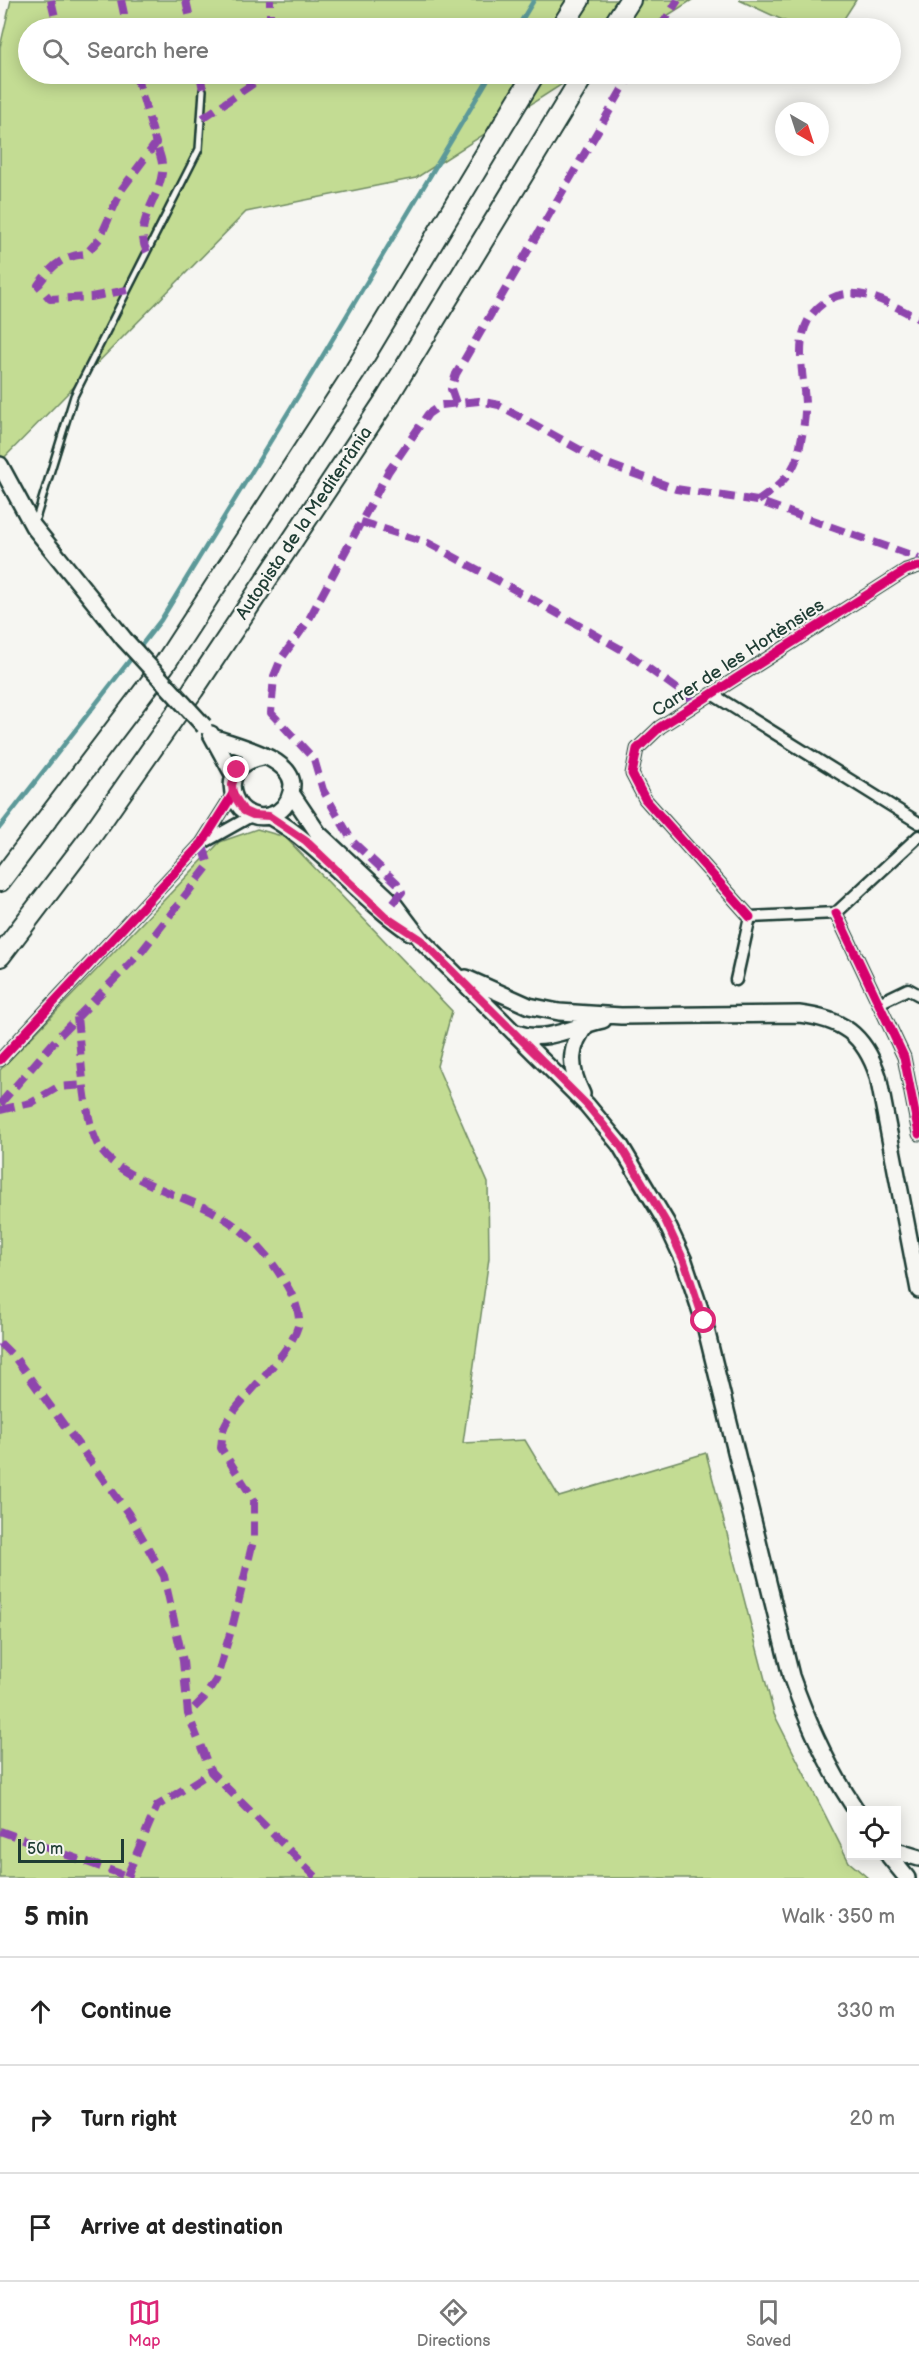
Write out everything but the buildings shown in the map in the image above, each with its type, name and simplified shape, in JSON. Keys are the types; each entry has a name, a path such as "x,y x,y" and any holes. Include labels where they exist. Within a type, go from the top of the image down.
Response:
{"highway":[{"path":"567,18 579,0"},
{"path":"618,18 630,0"},
{"path":"0,881 164,665 354,373 528,84"},
{"name":"Autopista de la Mediterrània","path":"0,956 89,839 187,699 329,486 393,388 578,84"}],"main road":[{"path":"0,465 33,526 124,639 209,732 234,776"},
{"path":"209,732 282,764 292,783 291,794 282,809 269,816"},
{"path":"262,757 251,759 241,765 234,776 233,794 237,803 253,815 269,816 306,841 386,917 421,940"},
{"path":"291,794 318,833 393,903 421,940 587,1105 620,1145 666,1222 684,1261 704,1321 791,1676 811,1731 832,1772 853,1806"},
{"path":"455,973 529,1006 559,1012 621,1016 799,1014 830,1021 855,1034 872,1059 878,1076 919,1290"},
{"path":"515,1033 535,1038 621,1016"},
{"path":"587,1105 575,1079 571,1059 579,1033 588,1023"},
{"path":"901,1852 919,1858"},
{"path":"892,1860 907,1878"}],"street":[{"name":"Carrer de les Hortènsies","path":"750,917 645,799 632,774 637,749 660,727 906,570 919,566"},
{"path":"712,694 919,823"},
{"path":"0,1060 202,843 233,794"},
{"path":"202,843 253,815"},
{"path":"736,980 750,917 836,913 919,836"},
{"path":"836,913 904,1057 919,1134"},
{"path":"879,1003 908,989 919,995"}],"lane":[{"path":"33,526 74,396 199,149 203,90"}],"green space":[{"path":"11,0 692,0 664,18 18,18 18,84 562,84 416,178 246,212 0,462 0,47"},
{"path":"739,0 856,0 844,18 778,18"},
{"path":"257,829 285,837 452,1011 437,1066 488,1183 489,1258 463,1443 525,1440 559,1497 706,1453 774,1714 847,1860 868,1878 0,1878 0,1070 220,842"}],"waterway":[{"path":"523,18 534,0"},
{"path":"0,827 161,620 485,84"}],"marked path":[{"path":"51,0 55,18"},
{"path":"121,0 125,18"},
{"path":"186,0 190,18"},
{"path":"270,0 270,18"},
{"path":"666,18 678,0"},
{"path":"127,290 91,297 50,299 38,285 58,263 70,257 86,254 100,238 122,189 156,143 139,84"},
{"path":"202,84 203,90"},
{"path":"203,118 252,84"},
{"path":"456,403 451,389 456,374 625,84"},
{"path":"147,252 143,232 162,173 161,159 154,137"},
{"path":"758,501 776,488 786,477 797,458 805,409 801,348 807,323 814,312 825,302 837,296 861,294 885,302 919,319"},
{"path":"393,903 402,892 397,883 352,841 323,790 314,759 271,713 274,676 281,659 308,621 388,472 428,414 441,405 479,401 499,405 602,462 676,489 758,501 919,558"},
{"path":"361,522 428,543 532,599 624,651 697,703"},
{"path":"0,1104 60,1035 142,951 209,865 202,843"},
{"path":"77,1017 83,1082 89,1116 97,1143 105,1155 132,1175 212,1211 242,1231 267,1257 281,1276 295,1301 299,1318 297,1330 290,1343 242,1401 224,1427 221,1448 254,1500 254,1537 233,1624 216,1680 204,1698 188,1714"},
{"path":"0,1110 31,1103 58,1087 85,1085"},
{"path":"0,1343 16,1359 128,1513 164,1576 183,1661 188,1714 211,1772 317,1878"},
{"path":"127,1876 157,1806 211,1772"},
{"path":"0,1831 132,1878"}],"cycle path":[{"path":"750,917 645,799 632,774 637,749 660,727 906,570 919,566"},
{"path":"0,1060 202,843 233,794"},
{"path":"836,913 904,1057 919,1134"}],"route":[{"path":"237,770 232,785 233,794 244,811 261,817 269,816 306,841 386,917 421,940 546,1061 587,1105 620,1145 666,1222 684,1261 704,1321"}]}
